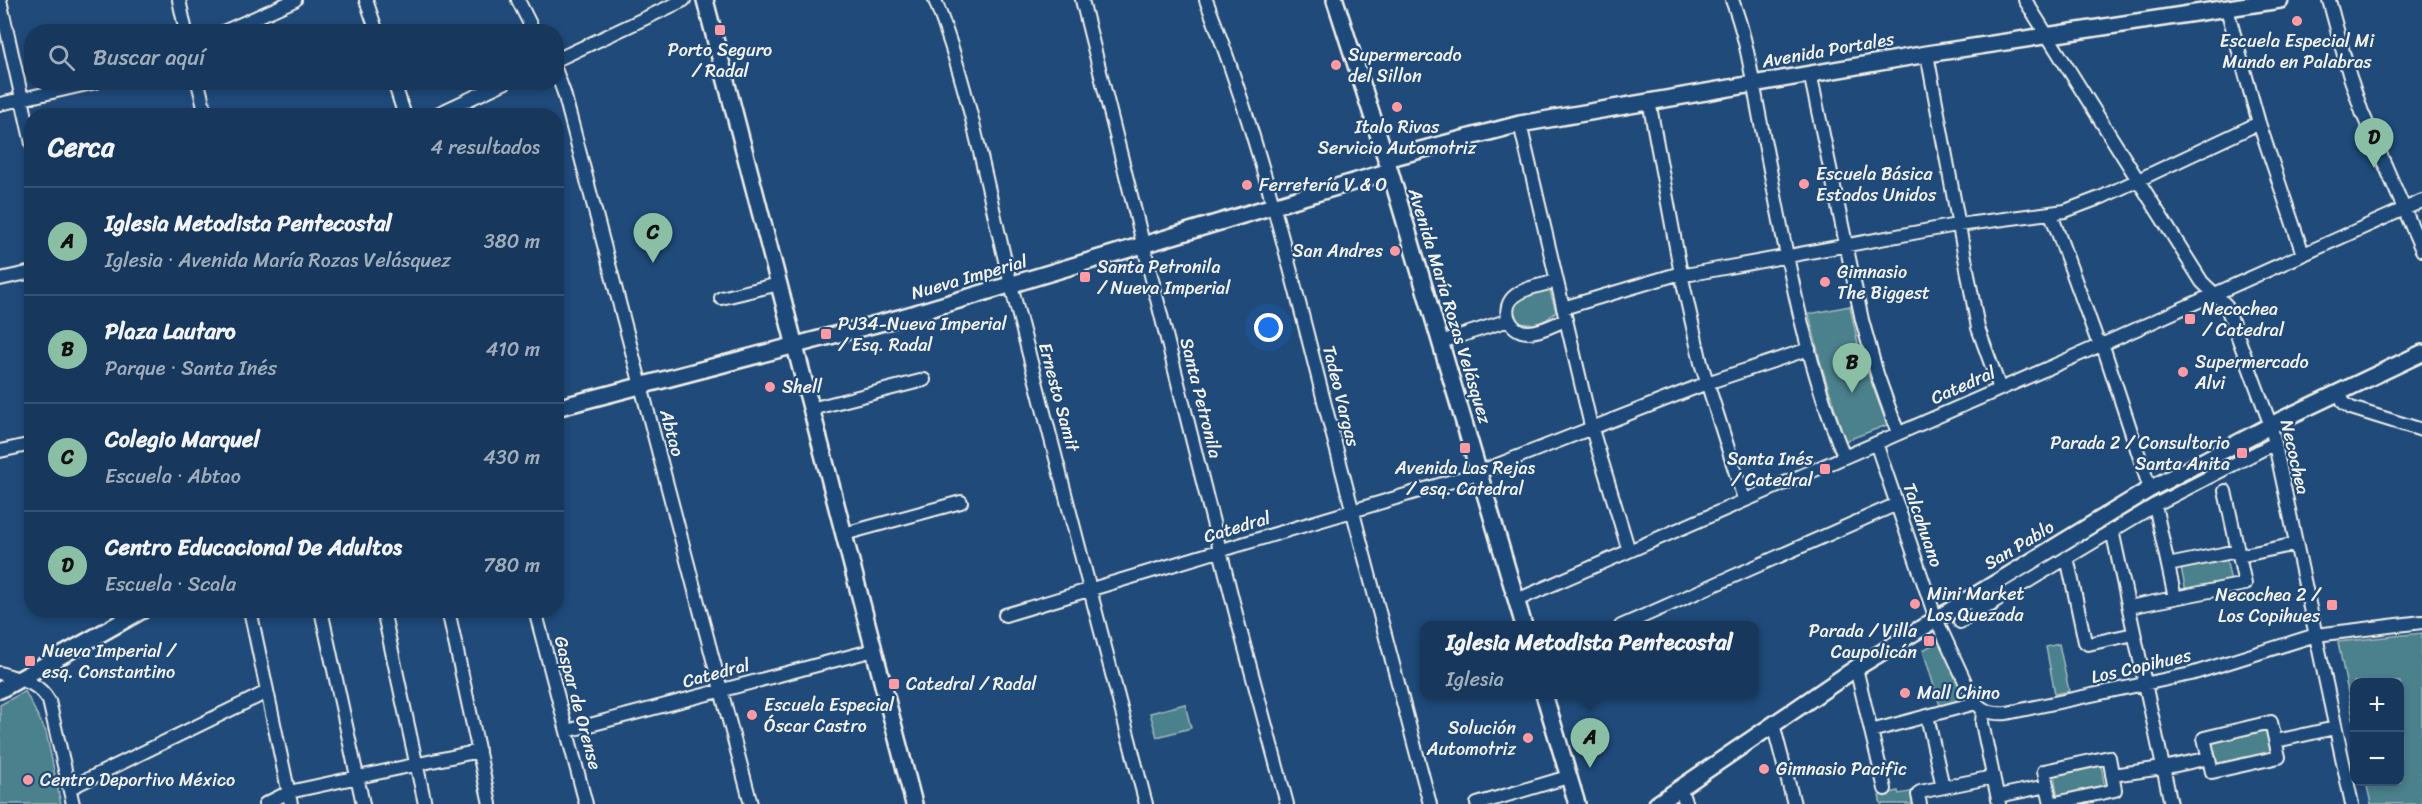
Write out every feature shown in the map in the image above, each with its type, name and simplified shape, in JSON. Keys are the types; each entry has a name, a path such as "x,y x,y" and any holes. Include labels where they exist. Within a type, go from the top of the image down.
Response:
{"main road":[{"path":"705,0 914,804"},
{"name":"Avenida María Rozas Velásquez","path":"1335,0 1388,165 1523,621"},
{"name":"Avenida Portales","path":"1388,165 1520,124 2045,34 2280,0"},
{"name":"Nueva Imperial","path":"564,406 795,347 1011,285 1274,206 1388,165"},
{"name":"San Pablo","path":"1657,804 1856,668 2150,489 2271,426 2422,353"},
{"path":"1966,600 1990,604"},
{"path":"0,690 127,618"},
{"path":"1545,699 1577,804"},
{"path":"1566,804 1564,786 1568,777"}],"street":[{"path":"0,0 24,109"},
{"path":"179,0 184,24"},
{"path":"241,24 295,0"},
{"path":"366,0 374,24"},
{"path":"518,0 530,24"},
{"path":"564,56 684,0"},
{"name":"Ernesto Samit","path":"935,0 968,100 1011,285 1146,804"},
{"name":"Santa Petronila","path":"1082,0 1220,551 1287,804"},
{"name":"Tadeo Vargas","path":"1206,0 1239,86 1274,206 1352,511 1431,804"},
{"path":"1732,0 1742,29 1809,350 1844,456"},
{"name":"Necochea","path":"2025,0 2202,282 2226,305 2271,426 2352,804"},
{"path":"2329,0 2355,93 2422,250"},
{"path":"2227,9 2259,123 2303,254"},
{"path":"1927,54 1978,328 2000,389"},
{"path":"1810,73 1868,347 1898,433"},
{"path":"0,104 63,90"},
{"path":"200,90 204,108"},
{"path":"397,90 402,108"},
{"path":"450,108 489,90"},
{"name":"Abtao","path":"563,90 751,804"},
{"path":"1649,101 1681,274 1707,383 1744,499"},
{"path":"1556,281 1515,295 1508,305 1509,320 1517,329 1527,332 1564,314 1681,274 1959,225 2051,214 2090,202 2138,181 2259,123"},
{"path":"1520,124 1591,426 1629,551"},
{"name":"Catedral","path":"1517,600 2101,345 2422,201"},
{"path":"2051,214 2101,345 2150,489"},
{"path":"0,279 24,274"},
{"path":"721,298 779,284"},
{"path":"1441,342 1509,320"},
{"name":"Catedral","path":"1005,615 1479,472 1591,426 1707,383 1809,350"},
{"path":"811,409 924,380"},
{"path":"2339,393 2346,405 2351,408 2422,430"},
{"name":"Talcahuano","path":"1876,443 1936,619 1979,706"},
{"name":"San Pablo","path":"1959,622 2155,504 2275,443"},
{"path":"0,451 24,446"},
{"path":"2129,607 2245,584 2225,491"},
{"path":"843,534 961,502"},
{"path":"1632,621 1897,504"},
{"path":"2155,504 2175,598"},
{"path":"2112,530 2171,804"},
{"path":"2168,566 2296,544"},
{"path":"2067,557 2085,642 2088,644 2134,634"},
{"path":"252,618 290,798"},
{"path":"323,618 363,804"},
{"path":"385,618 425,804"},
{"path":"450,618 490,804"},
{"name":"Gaspar de Orense","path":"537,618 586,804"},
{"name":"Los Copihues","path":"1871,731 1927,716 1979,706 1992,713 2007,713 2191,674 2316,635 2422,622"},
{"name":"Catedral","path":"567,731 874,650"},
{"path":"1856,668 1885,789"},
{"path":"0,673 21,678 40,688 52,706 73,804"},
{"path":"70,788 267,692"},
{"path":"1979,706 1998,800 2047,786"},
{"path":"1927,716 1943,787"},
{"path":"2271,722 2279,757 2212,772 2209,758 2204,738 2271,722"},
{"path":"1773,724 1794,804"},
{"path":"2276,741 2335,728"},
{"path":"265,804 357,777 479,751"},
{"path":"2109,757 2112,775 2115,790 2051,804 2044,771 2109,757"},
{"path":"2112,775 2163,768 2209,758"},
{"path":"1477,804 1568,777"},
{"path":"1920,804 1918,795 1920,792 1993,777"},
{"path":"1680,788 1686,804"}],"green space":[{"path":"1549,288 1556,311 1548,319 1539,323 1519,323 1512,308 1520,296"},
{"path":"1850,306 1859,349 1887,425 1845,441 1820,361 1809,314"},
{"path":"2226,558 2231,582 2186,591 2181,568"},
{"path":"2422,633 2422,804 2371,804 2367,786 2404,786 2404,678 2350,678 2350,703 2338,642"},
{"path":"1939,641 1968,701 1940,706 1923,650"},
{"path":"2059,644 2069,691 2055,694 2046,647"},
{"name":"Centro Deportivo México","path":"25,691 46,732 61,804 0,804 0,705"},
{"path":"1185,704 1191,728 1157,737 1150,713"},
{"path":"2267,722 2273,753 2216,764 2208,738"},
{"path":"2101,765 2105,789 2058,799 2054,775"},
{"path":"1898,791 1899,794 1915,791 1918,804 1881,804 1879,796"}],"place":[{"name":"Escuela Especial Mi Mundo en Palabras","path":"2297,21"},
{"name":"Porto Seguro / Radal","path":"720,30"},
{"name":"Supermercado del Sillon","path":"1336,65"},
{"name":"Italo Rivas Servicio Automotriz","path":"1397,107"},
{"name":"Centro Educacional De Adultos","path":"2374,168"},
{"name":"Escuela Básica Estados Unidos","path":"1804,184"},
{"name":"Ferretería V & O","path":"1247,185"},
{"name":"San Andres","path":"1395,251"},
{"name":"Colegio Marquel","path":"653,263"},
{"name":"Santa Petronila / Nueva Imperial","path":"1085,277"},
{"name":"Gimnasio The Biggest","path":"1825,282"},
{"name":"Necochea / Catedral","path":"2190,319"},
{"name":"PJ34-Nueva Imperial / Esq. Radal","path":"826,334"},
{"name":"Supermercado Alvi","path":"2183,372"},
{"name":"Shell","path":"770,387"},
{"name":"Plaza Lautaro","path":"1852,393"},
{"name":"Avenida Las Rejas / esq. Catedral","path":"1465,448"},
{"name":"Parada 2 / Consultorio Santa Anita","path":"2242,453"},
{"name":"Santa Inés / Catedral","path":"1825,469"},
{"name":"Mini Market Los Quezada","path":"1915,604"},
{"name":"Necochea 2 / Los Copihues","path":"2332,605"},
{"name":"Parada / Villa Caupolicán","path":"1929,641"},
{"name":"Nueva Imperial / esq. Constantino","path":"30,661"},
{"name":"Catedral / Radal","path":"894,684"},
{"name":"Mall Chino","path":"1905,693"},
{"name":"Escuela Especial Óscar Castro","path":"752,715"},
{"name":"Solución Automotriz","path":"1528,738"},
{"name":"Iglesia Metodista Pentecostal","path":"1590,768"},
{"name":"Gimnasio Pacific","path":"1764,769"},
{"name":"Centro Deportivo México","path":"28,780"}]}
